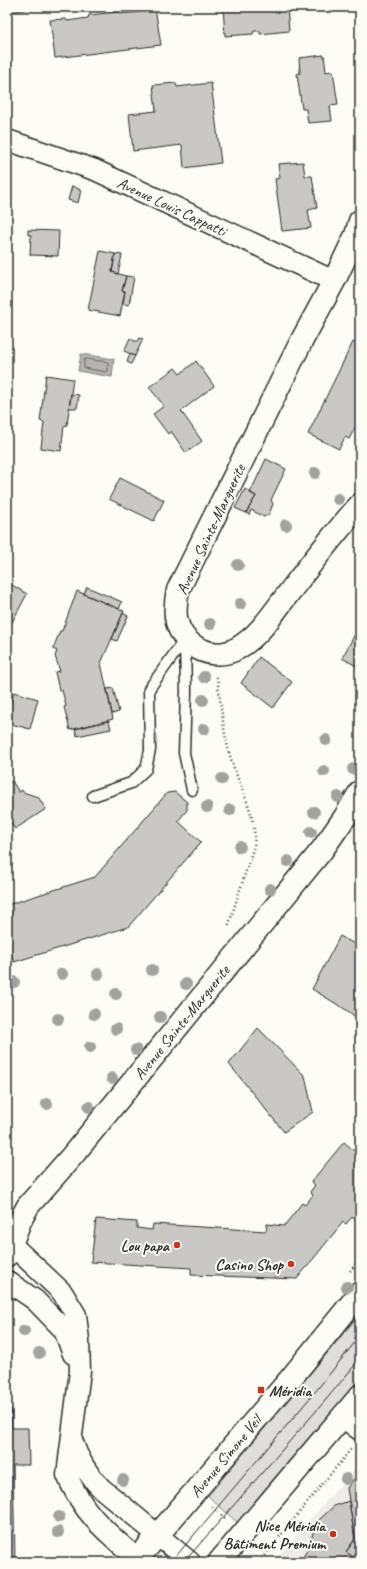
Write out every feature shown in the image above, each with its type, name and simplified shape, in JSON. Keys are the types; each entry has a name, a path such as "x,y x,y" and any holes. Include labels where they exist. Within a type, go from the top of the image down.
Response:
{"street":[{"name":"Avenue Louis Cappatti","path":"7,140 95,170 334,281"},
{"name":"Avenue Sainte-Marguerite","path":"185,639 179,629 176,618 178,590 301,342 334,281 356,235 360,221"},
{"path":"185,639 203,651 213,653 227,653 238,648 266,623 338,528 360,505"},
{"name":"Avenue Sainte-Marguerite","path":"9,1249 20,1221 28,1206 72,1156 322,850 360,792"},
{"path":"9,1249 62,1292 76,1315 79,1340 80,1371 67,1475 81,1504 102,1529 138,1561"},
{"path":"7,1281 35,1300 64,1330 80,1371"},
{"name":"Avenue Simone Veil","path":"138,1561 158,1535 291,1378 360,1292"},
{"path":"219,1562 243,1534 353,1430 360,1396"},
{"path":"72,1440 77,1455 91,1478 190,1562"}],"lane":[{"path":"185,639 186,692 184,753 192,790"},
{"path":"93,796 131,783 146,769 150,750 149,689 185,639"}],"path":[{"path":"213,653 230,758 256,835 254,846 226,930"},
{"path":"259,1562 353,1430"},
{"path":"195,1491 265,1554"}],"shaded area":[{"path":"360,1314 360,1378 239,1524 208,1496"},
{"path":"360,1463 360,1562 273,1562"}],"water":[{"path":"81,354 114,359 112,377 78,371"}],"building":[{"path":"7,7 33,7 33,9 7,12"},
{"path":"223,7 287,7 289,31 260,34 260,31 254,31 253,34 225,36"},
{"path":"155,8 161,45 55,58 50,20 66,19 67,21 88,18 89,15 119,12 120,14 140,12 139,10"},
{"path":"324,55 326,72 333,71 338,105 330,106 332,121 308,123 306,109 302,109 297,74 300,73 299,58"},
{"path":"176,83 177,87 211,83 221,163 184,168 182,145 133,151 129,114 156,111 153,85"},
{"path":"303,162 305,176 312,176 317,208 308,210 311,228 282,231 275,179 280,178 278,164"},
{"path":"72,186 81,190 78,203 68,200"},
{"path":"28,230 59,231 58,256 30,255 31,235 28,235"},
{"path":"100,251 115,254 112,272 126,276 122,291 125,291 120,316 88,310"},
{"path":"115,254 122,255 118,274 112,272"},
{"path":"126,276 134,277 129,305 123,304 125,291 122,291"},
{"path":"130,338 134,341 137,341 140,338 143,339 135,356 124,351"},
{"path":"353,342 360,346 360,419 349,439 345,437 339,449 308,434"},
{"path":"130,354 135,356 131,364 127,362"},
{"path":"196,361 214,386 181,411 202,441 186,453 171,431 168,434 153,414 164,406 149,387 175,368 180,374"},
{"path":"46,375 73,379 67,425 64,426 61,451 41,448 44,422 40,421"},
{"path":"71,394 79,395 77,408 69,408"},
{"path":"266,459 286,469 271,500 273,504 269,514 264,517 251,510 249,515 246,513 256,496 250,493"},
{"path":"120,478 164,500 154,521 109,499"},
{"path":"245,489 256,496 246,513 235,508"},
{"path":"7,582 27,594 10,626 7,625"},
{"path":"87,587 122,602 119,609 84,594"},
{"path":"77,591 124,611 101,663 113,719 70,730 64,707 66,706 62,690 59,690 55,672 60,671 55,656 57,651 53,649 60,631 62,631"},
{"path":"123,613 128,616 117,641 112,639"},
{"path":"360,625 360,668 342,658"},
{"path":"259,657 292,682 273,708 241,683"},
{"path":"113,688 119,712 112,714 107,689"},
{"path":"14,692 38,699 30,729 7,723 7,701 11,702"},
{"path":"109,721 111,729 77,736 75,729"},
{"path":"12,781 19,792 22,790 23,792 38,797 46,809 15,829 7,817 7,784"},
{"path":"175,792 187,802 187,810 178,821 201,842 128,927 14,962 7,944 7,905 95,877 167,793"},
{"path":"340,936 360,947 360,1021 348,1011 312,989"},
{"path":"258,1028 305,1076 313,1112 284,1132 229,1064"},
{"path":"344,1142 360,1156 360,1216 356,1221 352,1217 346,1224 343,1222 297,1279 191,1275 191,1268 91,1262 96,1219 137,1222 137,1228 152,1230 153,1224 266,1231 267,1224 284,1226 302,1203 305,1205 313,1195 310,1192 315,1185 311,1182"},
{"path":"7,1408 11,1408 12,1428 28,1428 29,1465 13,1465 15,1560 12,1560 13,1562 7,1562"},
{"name":"Nice Méridia Bâtiment Premium","path":"357,1475 360,1477 360,1562 346,1552 355,1539 347,1488"},
{"name":"Nice Méridia Bâtiment Premium","path":"349,1501 355,1539 346,1552 360,1562 298,1562 309,1547 315,1526 320,1519 334,1506"}],"tram line":[{"path":"171,1562 315,1392 360,1336"},
{"path":"184,1562 360,1359"}],"place":[{"name":"Lou papa","path":"177,1245"},
{"name":"Casino Shop","path":"291,1264"},
{"name":"Méridia","path":"261,1390"},
{"name":"Nice Méridia Bâtiment Premium","path":"333,1534"}]}
